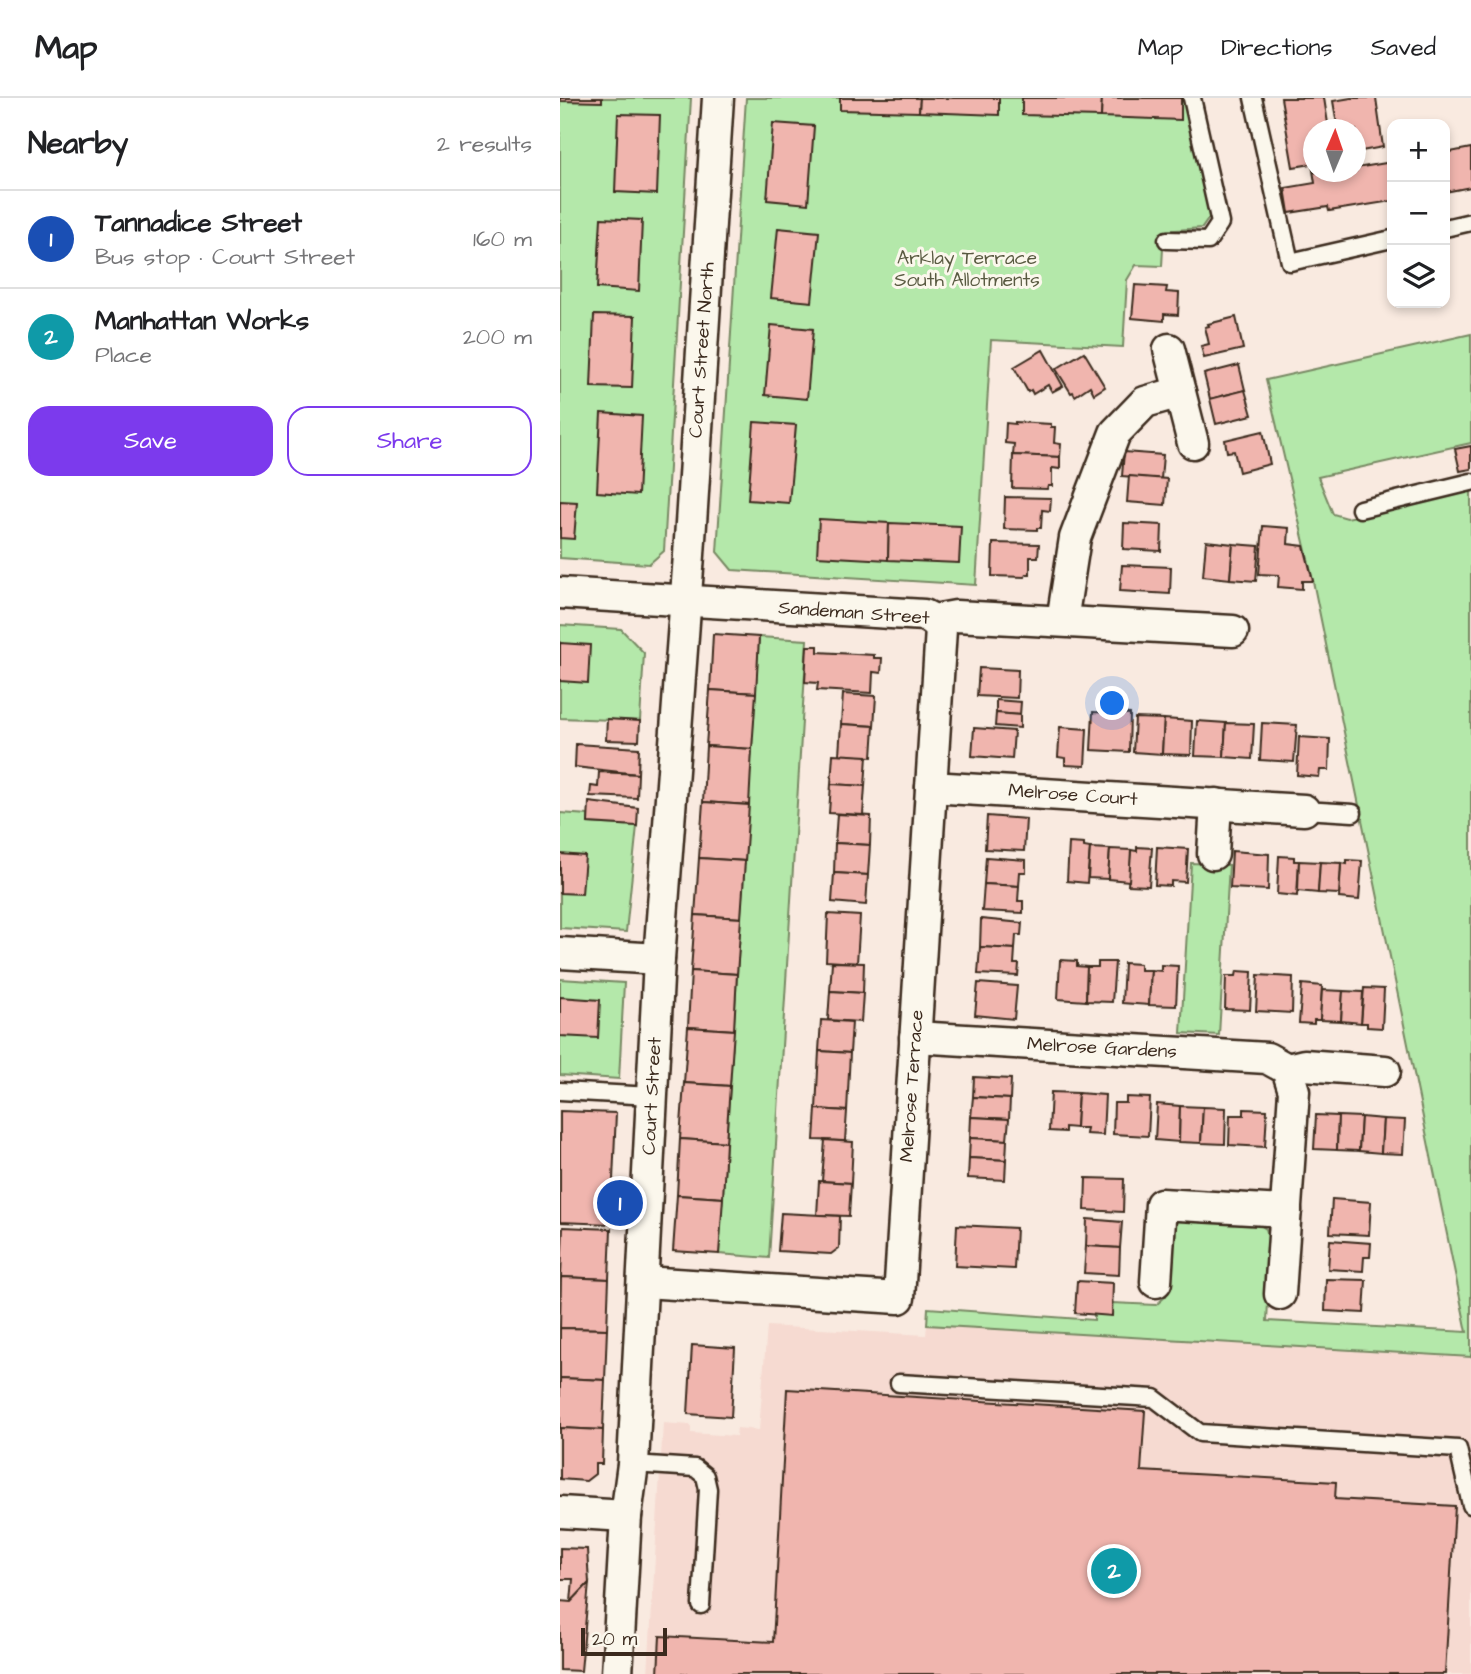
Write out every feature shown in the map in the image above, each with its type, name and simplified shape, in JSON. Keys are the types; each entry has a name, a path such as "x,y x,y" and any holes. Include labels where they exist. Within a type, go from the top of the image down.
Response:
{"street":[{"name":"Court Street North","path":"685,601 718,98"},
{"path":"1169,349 1194,443"},
{"path":"1062,621 1075,538 1115,433 1145,402 1180,392"},
{"name":"Sandeman Street","path":"560,593 924,615 934,620 956,616 1233,631"},
{"name":"Court Street","path":"617,1674 626,1516 633,1464 659,959 685,601"},
{"name":"Melrose Terrace","path":"643,1282 899,1298 941,629 934,620"},
{"name":"Melrose Court","path":"930,787 1304,810"},
{"path":"1213,854 1216,804"},
{"path":"560,953 659,959"},
{"name":"Melrose Gardens","path":"915,1037 1266,1058 1287,1069 1304,1065 1385,1071"},
{"path":"1280,1294 1294,1091 1287,1069"},
{"path":"1156,1282 1161,1204 1286,1211"},
{"path":"560,1512 626,1516"}],"lane":[{"path":"1167,240 1208,241 1220,223 1192,98"},
{"path":"1253,98 1290,262 1387,240"},
{"path":"1450,227 1471,222"},
{"path":"1360,509 1471,482"},
{"path":"1304,810 1353,813"},
{"path":"560,1091 652,1096"},
{"path":"898,1383 1154,1398 1200,1433 1458,1449 1471,1505"},
{"path":"633,1464 695,1468 705,1476 708,1489 701,1605"}],"shaded area":[{"path":"927,1325 1471,1357 1471,1674 648,1674 663,1423 691,1425 691,1433 736,1436 737,1428 759,1430 767,1326 926,1335"}],"green space":[{"path":"560,98 691,98 664,551 649,564 560,558"},
{"name":"Arklay Terrace South Allotments","path":"746,98 1186,98 1211,215 1202,228 1164,231 1162,266 1136,265 1127,280 1123,347 991,340 976,585 732,570 717,552"},
{"path":"1471,334 1471,443 1318,477 1333,514 1347,518 1471,490 1471,1357 927,1325 928,1308 1094,1320 1094,1314 1112,1303 1156,1305 1166,1296 1169,1235 1175,1223 1187,1216 1252,1220 1266,1229 1271,1245 1267,1321 1467,1332 1313,581 1266,380"},
{"path":"560,625 621,629 644,653 640,721 560,718"},
{"path":"759,637 807,640 769,1258 719,1254"},
{"path":"560,813 588,815 588,823 637,826 626,932 560,928"},
{"path":"1191,863 1229,865 1219,1035 1181,1033"},
{"path":"560,979 624,983 619,1079 560,1075"}],"building":[{"path":"560,98 602,98 602,102 560,101"},
{"path":"840,98 920,98 919,112 840,110"},
{"path":"920,98 999,98 999,115 919,112"},
{"path":"1022,98 1102,98 1101,117 1022,115"},
{"path":"1102,98 1181,98 1181,120 1101,117"},
{"path":"1281,98 1324,98 1327,119 1303,119 1303,165 1293,167"},
{"path":"1376,98 1383,147 1366,150 1366,119 1336,119 1333,101"},
{"path":"618,114 660,115 657,194 615,192"},
{"path":"773,123 814,126 808,204 767,200"},
{"path":"1471,148 1471,187 1450,191 1450,152"},
{"path":"1387,163 1387,202 1329,211 1328,207 1289,213 1285,188 1315,183 1366,182 1366,166"},
{"path":"601,218 642,220 639,291 597,288"},
{"path":"778,228 819,232 812,302 771,298"},
{"path":"1135,285 1167,287 1166,292 1179,293 1178,315 1164,314 1164,321 1132,318"},
{"path":"594,315 635,316 632,388 591,387"},
{"path":"1236,317 1243,349 1204,358 1201,346 1209,344 1205,327"},
{"path":"771,325 813,329 807,399 765,395"},
{"path":"1043,350 1063,386 1052,392 1048,385 1033,394 1031,390 1028,392 1014,367"},
{"path":"1084,352 1105,387 1094,394 1090,386 1075,396 1056,369"},
{"path":"1239,365 1245,390 1210,399 1204,374"},
{"path":"1245,390 1252,415 1216,424 1210,399"},
{"path":"601,413 642,416 638,495 597,492"},
{"path":"754,422 796,425 789,503 748,500"},
{"path":"1006,423 1051,424 1051,427 1055,427 1054,443 1061,444 1060,457 1013,455 1014,444 1005,443"},
{"path":"1263,431 1270,464 1239,472 1234,451 1227,452 1225,440"},
{"path":"1471,446 1471,469 1460,471 1455,449"},
{"path":"1124,452 1163,455 1161,479 1122,476"},
{"path":"1013,455 1060,457 1060,469 1052,468 1052,486 1047,489 1012,488"},
{"path":"1129,476 1167,479 1165,505 1127,502"},
{"path":"1005,497 1051,498 1050,511 1042,510 1041,528 1004,529"},
{"path":"560,501 577,502 574,539 560,538"},
{"path":"819,519 889,523 888,560 817,556"},
{"path":"889,523 961,526 959,563 888,560"},
{"path":"1124,523 1162,525 1161,551 1123,549"},
{"path":"1263,526 1289,528 1288,544 1304,546 1313,581 1302,581 1302,589 1278,587 1279,575 1259,574"},
{"path":"1206,541 1233,544 1230,579 1203,576"},
{"path":"993,543 1039,544 1038,557 1030,557 1030,574 1025,577 992,576"},
{"path":"1233,544 1259,546 1256,581 1230,579"},
{"path":"1122,565 1171,567 1170,594 1120,591"},
{"path":"713,634 759,637 756,693 710,690"},
{"path":"560,643 590,645 588,683 560,681"},
{"path":"807,646 818,646 818,652 874,655 874,658 882,658 881,673 873,672 872,693 817,690 818,683 805,682"},
{"path":"979,668 1018,670 1017,698 977,696"},
{"path":"710,690 756,693 752,749 706,746"},
{"path":"843,694 876,696 874,726 841,724"},
{"path":"996,700 1021,702 1020,715 996,713"},
{"path":"1093,712 1130,714 1129,752 1091,750"},
{"path":"996,713 1020,715 1020,728 995,726"},
{"path":"1135,718 1164,719 1162,754 1133,752"},
{"path":"607,719 640,721 639,741 606,740"},
{"path":"1164,719 1192,721 1191,755 1162,754"},
{"path":"1197,721 1226,723 1224,757 1195,756"},
{"path":"1226,723 1254,724 1252,759 1224,757"},
{"path":"1262,723 1297,725 1294,762 1260,760"},
{"path":"841,724 874,726 872,757 839,755"},
{"path":"1060,727 1087,729 1085,766 1065,765 1065,758 1058,757"},
{"path":"974,728 1014,731 1012,759 972,756"},
{"path":"1299,737 1330,739 1329,770 1320,770 1319,777 1297,775"},
{"path":"576,744 639,748 638,774 575,767"},
{"path":"706,746 752,749 749,805 703,802"},
{"path":"833,754 867,756 865,786 831,784"},
{"path":"599,772 638,774 637,798 590,796 591,786 598,787"},
{"path":"831,784 865,786 863,815 829,813"},
{"path":"589,802 638,808 637,826 588,823"},
{"path":"703,802 749,805 745,861 699,858"},
{"path":"837,814 871,816 870,845 835,843"},
{"path":"987,816 1026,819 1024,851 985,849"},
{"path":"835,843 870,845 868,875 834,873"},
{"path":"1069,843 1084,844 1084,847 1090,848 1087,883 1067,881"},
{"path":"1137,847 1152,848 1149,886 1128,885 1131,850 1137,851"},
{"path":"1157,847 1188,849 1186,882 1171,881 1171,886 1155,885"},
{"path":"1090,848 1110,849 1108,879 1088,878"},
{"path":"1110,849 1131,850 1129,881 1108,879"},
{"path":"1232,851 1269,854 1268,890 1230,888"},
{"path":"560,854 585,856 582,894 560,893"},
{"path":"1279,856 1294,857 1294,861 1299,861 1297,896 1277,894"},
{"path":"986,857 1026,860 1026,872 1020,872 1019,886 984,884"},
{"path":"699,858 745,861 741,918 695,915"},
{"path":"1347,860 1362,861 1359,900 1339,898 1341,863 1347,864"},
{"path":"1299,861 1320,862 1318,893 1298,891"},
{"path":"1320,862 1341,863 1339,894 1318,893"},
{"path":"834,873 868,875 866,905 832,902"},
{"path":"984,884 1019,886 1018,901 1023,901 1023,913 982,911"},
{"path":"828,914 860,916 857,963 826,961"},
{"path":"695,915 741,918 737,974 691,971"},
{"path":"981,919 1022,923 1021,935 1016,935 1015,949 980,947"},
{"path":"980,947 1015,949 1014,964 1019,964 1018,976 978,974"},
{"path":"1060,960 1077,961 1077,966 1087,967 1086,1001 1058,999"},
{"path":"832,962 864,963 863,993 830,991"},
{"path":"1098,962 1115,962 1112,1002 1086,1001 1087,967 1098,967"},
{"path":"1124,963 1140,964 1140,970 1151,970 1149,1005 1122,1003"},
{"path":"1161,965 1178,966 1176,1006 1149,1005 1151,970 1161,971"},
{"path":"691,971 737,974 734,1030 688,1027"},
{"path":"1237,971 1252,972 1250,1010 1225,1009 1226,976 1236,976"},
{"path":"1258,975 1293,977 1292,1013 1256,1011"},
{"path":"978,983 1017,986 1014,1019 975,1015"},
{"path":"1302,984 1322,986 1320,1020 1314,1020 1314,1024 1299,1023"},
{"path":"1364,988 1384,989 1382,1028 1367,1027 1367,1023 1361,1023"},
{"path":"1322,990 1343,991 1341,1021 1320,1020"},
{"path":"830,991 863,993 861,1022 828,1020"},
{"path":"1343,991 1363,992 1361,1023 1341,1021"},
{"path":"560,997 600,1000 598,1038 560,1036"},
{"path":"821,1020 852,1022 850,1053 819,1051"},
{"path":"688,1027 734,1030 730,1086 684,1083"},
{"path":"819,1051 850,1053 847,1111 816,1109"},
{"path":"974,1077 1011,1079 1010,1099 973,1097"},
{"path":"684,1083 730,1086 726,1142 680,1139"},
{"path":"1051,1092 1078,1093 1076,1128 1065,1127 1065,1132 1049,1131"},
{"path":"1078,1093 1105,1095 1103,1135 1086,1134 1087,1128 1076,1128"},
{"path":"973,1097 1010,1099 1009,1119 971,1117"},
{"path":"1126,1097 1150,1098 1148,1136 1113,1134 1114,1103 1126,1103"},
{"path":"1157,1104 1180,1106 1179,1142 1155,1140"},
{"path":"1180,1106 1203,1107 1201,1143 1179,1142"},
{"path":"1203,1107 1226,1108 1225,1144 1201,1143"},
{"path":"816,1109 847,1111 845,1141 814,1140"},
{"path":"1244,1109 1267,1110 1265,1147 1229,1145 1230,1115 1244,1115"},
{"path":"560,1111 616,1113 611,1224 560,1222"},
{"path":"1316,1115 1338,1116 1337,1150 1314,1149"},
{"path":"1338,1116 1361,1117 1359,1151 1337,1150"},
{"path":"971,1117 1009,1119 1007,1140 970,1138"},
{"path":"1361,1117 1383,1119 1381,1153 1359,1151"},
{"path":"1383,1119 1405,1120 1403,1154 1381,1153"},
{"path":"970,1138 1007,1140 1006,1160 969,1158"},
{"path":"680,1139 726,1142 723,1198 677,1195"},
{"path":"825,1140 853,1142 851,1183 822,1181"},
{"path":"969,1158 1006,1160 1005,1180 968,1178"},
{"path":"1086,1178 1124,1179 1123,1212 1085,1210"},
{"path":"819,1181 851,1183 849,1216 817,1215"},
{"path":"677,1195 723,1198 719,1254 673,1251"},
{"path":"1332,1199 1371,1202 1369,1235 1330,1233"},
{"path":"781,1213 840,1216 839,1248 831,1254 778,1251"},
{"path":"1087,1219 1122,1222 1120,1248 1086,1246"},
{"path":"957,1225 1016,1228 1014,1269 955,1266"},
{"path":"563,1227 611,1229 609,1279 561,1277"},
{"path":"1330,1240 1371,1243 1370,1257 1364,1257 1363,1271 1328,1269"},
{"path":"1086,1246 1120,1248 1119,1275 1084,1273"},
{"path":"561,1277 609,1279 607,1329 560,1328"},
{"path":"1326,1279 1366,1280 1364,1313 1325,1311"},
{"path":"1077,1281 1113,1283 1112,1316 1075,1313"},
{"path":"560,1328 607,1329 605,1380 560,1378"},
{"path":"692,1345 735,1348 731,1417 688,1414"},
{"path":"560,1378 605,1380 603,1430 560,1428"},
{"path":"787,1389 1145,1411 1141,1471 1336,1482 1335,1499 1455,1506 1445,1674 658,1674 660,1636 773,1642"},
{"path":"560,1428 603,1430 602,1464 595,1464 595,1474 586,1481 560,1479"},
{"path":"560,1548 587,1549 589,1583 571,1602 573,1579 560,1579"},
{"path":"589,1583 581,1671 560,1670 560,1601 571,1602"}],"place":[{"name":"Tannadice Street","path":"620,1203"},
{"name":"Manhattan Works","path":"1114,1571"}]}
